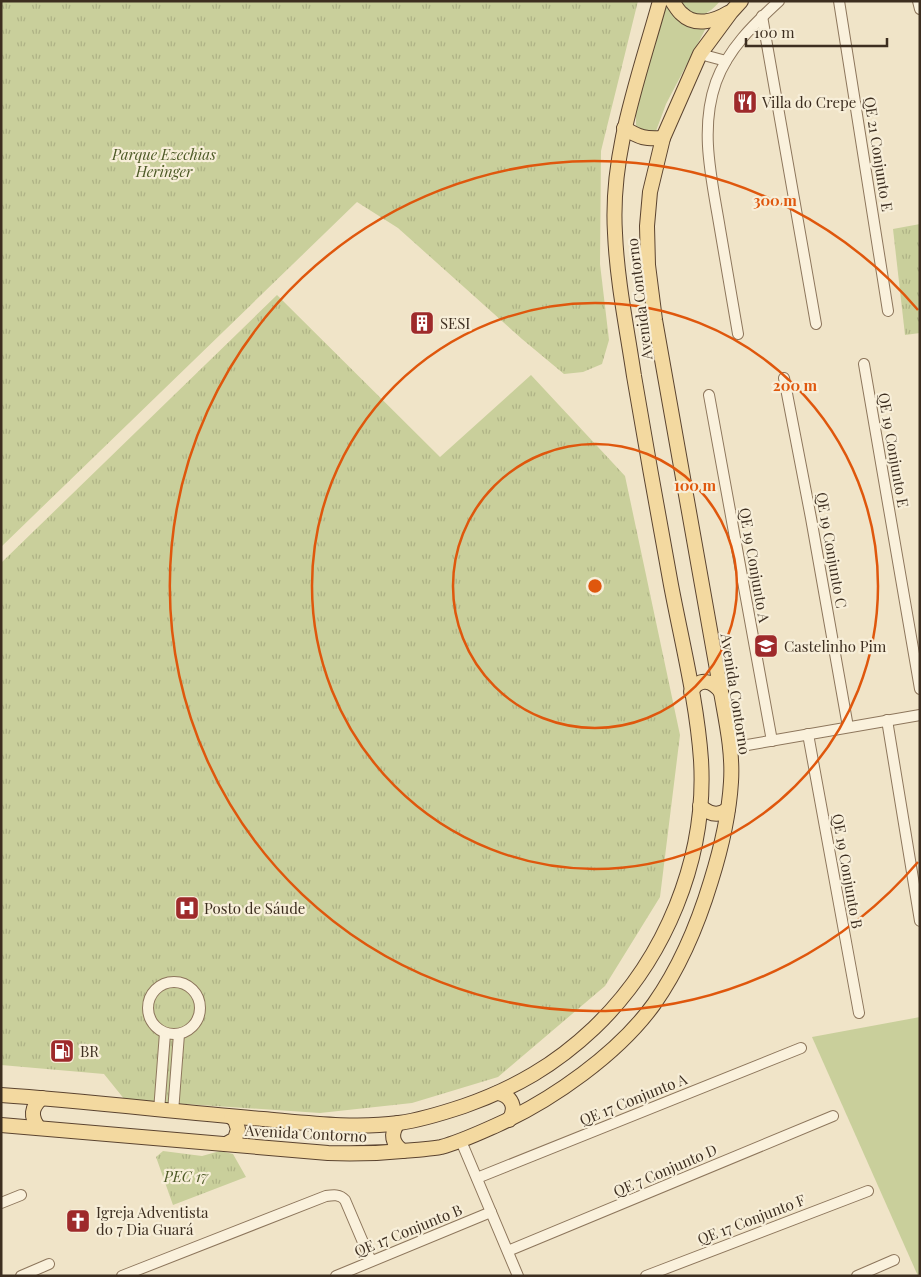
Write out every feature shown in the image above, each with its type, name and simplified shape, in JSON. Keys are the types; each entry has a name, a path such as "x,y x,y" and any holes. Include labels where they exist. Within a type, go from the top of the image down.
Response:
{"main road":[{"name":"Avenida Contorno","path":"1,1095 158,1111 322,1124 398,1124 446,1112 498,1093 555,1062 615,1005 648,961 664,935 682,892 694,846 702,781 701,756 651,472 619,275 615,231 618,155 660,1"},
{"path":"672,1 682,15 697,21 713,21 731,12"},
{"name":"Avenida Contorno","path":"1,1125 328,1153 360,1154 440,1148 461,1141 538,1105 589,1068 636,1025 654,1003 687,944 703,906 720,850 731,781 730,748 721,692 655,320 648,265 646,226 650,192 663,138 700,54 741,1"},
{"path":"624,128 639,137 648,139 663,138"},
{"path":"691,692 699,682 706,681 712,682 721,692"},
{"path":"700,806 710,814 724,812 728,809"},
{"path":"498,1093 506,1096 512,1102 513,1109 508,1120"},
{"path":"39,1128 34,1123 32,1116 36,1102 42,1098"},
{"path":"226,1144 235,1139 238,1129 238,1124 231,1117"},
{"path":"398,1124 394,1129 394,1142 403,1152"}],"street":[{"path":"738,334 708,159 707,127 716,81 726,61 746,33 779,1"},
{"name":"QE 21 Conjunto E","path":"839,1 888,311"},
{"path":"918,1 920,9"},
{"path":"762,16 816,324"},
{"path":"700,54 726,61"},
{"name":"QE 19 Conjunto E","path":"864,364 920,689"},
{"name":"QE 19 Conjunto C","path":"784,378 848,727"},
{"name":"QE 19 Conjunto A","path":"709,395 772,741"},
{"path":"730,748 920,715"},
{"path":"887,720 920,921"},
{"name":"QE 19 Conjunto B","path":"808,734 859,1012"},
{"path":"169,982 177,982 192,988 200,1003 200,1012 197,1020 192,1026 179,1034 165,1033 152,1022 149,1014 148,1006 154,990 169,982"},
{"path":"158,1111 165,1033"},
{"path":"173,1112 179,1034"},
{"name":"QE 17 Conjunto A","path":"477,1178 801,1048"},
{"name":"QE 7 Conjunto D","path":"508,1251 833,1116"},
{"path":"461,1141 518,1276"},
{"name":"QE 17 Conjunto F","path":"646,1276 868,1191"},
{"path":"1,1203 21,1195"},
{"path":"122,1276 332,1195 342,1197 345,1200 371,1261"},
{"name":"QE 17 Conjunto B","path":"336,1276 491,1212"},
{"path":"857,1276 894,1260"},
{"path":"21,1276 49,1264"}],"green space":[{"name":"Parque Ezechias Heringer","path":"1,1 638,1 601,151 600,264 609,340 602,364 583,372 564,374 398,228 357,202 1,547"},
{"path":"678,1 720,1 709,11 699,15 689,12"},
{"path":"665,3 678,19 692,24 707,26 666,104 656,131 650,134 638,130 636,113"},
{"path":"920,224 920,333 905,335 893,229"},
{"path":"277,295 440,457 531,375 625,476 680,735 660,897 605,986 498,1077 412,1103 320,1113 125,1100 104,1074 1,1065 1,563"},
{"path":"920,1017 920,1276 918,1276 812,1037"},
{"name":"PEC 17","path":"163,1151 202,1156 220,1151 233,1154 246,1177 173,1205 156,1157"}],"place":[{"name":"Villa do Crepe","path":"745,102"},
{"name":"SESI","path":"422,323"},
{"name":"Castelinho Pim","path":"766,646"},
{"name":"Posto de Sáude","path":"187,908"},
{"name":"BR","path":"62,1051"},
{"name":"Igreja Adventista do 7 Dia Guará","path":"78,1221"}]}
